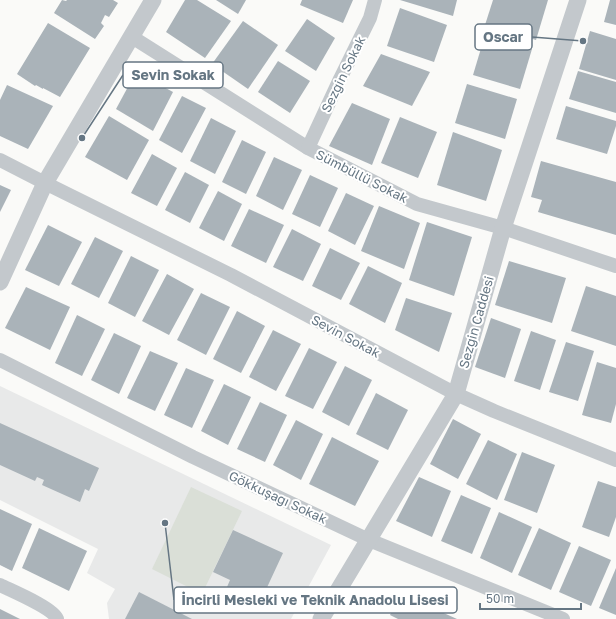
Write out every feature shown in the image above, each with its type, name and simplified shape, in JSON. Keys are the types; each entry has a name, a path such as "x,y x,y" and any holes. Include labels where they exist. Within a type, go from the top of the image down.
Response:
{"street":[{"path":"0,282 45,183 153,0"},
{"name":"Sezgin Sokak","path":"308,148 370,18 376,0"},
{"name":"Sezgin Caddesi","path":"321,619 456,394 503,228 578,0"},
{"name":"Sümbüllü Sokak","path":"132,37 308,148 417,204 503,228 616,266"},
{"name":"Sevin Sokak","path":"0,160 231,275 456,394 494,412 616,460"},
{"name":"Gökkuşağı Sokak","path":"0,360 193,457 369,540 563,619"},
{"path":"0,585 48,609 56,616 57,619"}],"shaded area":[{"path":"0,386 331,545 291,619 109,619 107,603 115,589 87,573 98,549 0,500"},
{"path":"191,487 242,511 202,594 152,569"}],"building":[{"path":"62,0 113,0 118,3 109,17 105,15 101,23 104,26 95,39 54,13"},
{"path":"185,0 197,0 231,21 205,58 166,32"},
{"path":"216,0 246,0 238,14"},
{"path":"302,0 353,0 343,23 300,5"},
{"path":"400,0 457,0 453,16"},
{"path":"493,0 548,0 536,40 485,25"},
{"path":"610,0 616,0 616,25 604,22"},
{"path":"400,8 447,25 434,62 387,46"},
{"path":"307,19 335,38 316,71 285,51"},
{"path":"243,21 278,45 248,89 212,64"},
{"path":"48,23 90,48 60,97 43,88 36,85 35,86 17,74"},
{"path":"590,31 616,39 616,80 579,69"},
{"path":"485,35 532,49 520,89 473,75"},
{"path":"381,54 430,72 412,106 363,86"},
{"path":"278,61 310,81 290,113 258,92"},
{"path":"578,71 616,82 616,113 569,99"},
{"path":"136,72 173,92 153,131 116,109"},
{"path":"467,84 517,99 505,139 455,123"},
{"path":"7,85 53,106 28,149 0,136 0,100"},
{"path":"182,96 206,108 182,153 159,140"},
{"path":"352,103 390,119 372,165 329,146"},
{"path":"566,106 616,121 616,126 607,154 556,139"},
{"path":"109,116 149,140 127,180 85,157"},
{"path":"400,117 437,132 418,178 381,163"},
{"path":"211,118 236,131 215,174 190,161"},
{"path":"453,132 502,150 486,201 437,185"},
{"path":"242,140 266,152 246,194 222,182"},
{"path":"152,154 177,168 157,206 131,193"},
{"path":"274,157 302,170 283,210 256,196"},
{"path":"541,161 616,182 616,235 538,212 542,200 531,197"},
{"path":"185,172 209,185 190,223 165,210"},
{"path":"310,175 338,188 320,227 292,214"},
{"path":"0,185 11,190 0,212"},
{"path":"218,191 242,204 224,241 199,228"},
{"path":"346,193 374,206 355,245 328,231"},
{"path":"379,206 420,223 404,269 361,251"},
{"path":"249,209 284,225 266,263 231,246"},
{"path":"427,222 472,237 454,296 409,280"},
{"path":"48,225 82,242 59,286 25,270"},
{"path":"292,229 321,244 303,281 273,267"},
{"path":"95,237 123,251 99,298 71,284"},
{"path":"330,248 360,263 341,300 312,286"},
{"path":"131,256 159,270 135,317 108,303"},
{"path":"509,261 566,278 552,323 495,305"},
{"path":"368,266 402,283 385,323 349,304"},
{"path":"167,274 194,289 169,335 142,321"},
{"path":"586,286 616,296 616,346 571,331"},
{"path":"26,287 70,307 50,350 5,328"},
{"path":"201,293 230,307 206,355 177,340"},
{"path":"406,298 452,313 439,352 395,330"},
{"path":"237,311 265,326 241,373 213,359"},
{"path":"77,315 105,329 82,376 55,363"},
{"path":"491,318 521,329 505,378 475,367"},
{"path":"273,330 301,344 276,391 249,377"},
{"path":"531,331 556,340 540,390 514,381"},
{"path":"114,333 141,346 119,394 91,380"},
{"path":"566,342 594,351 578,401 549,392"},
{"path":"309,348 337,362 313,409 285,396"},
{"path":"150,351 178,363 155,411 127,398"},
{"path":"597,362 616,368 616,404 611,423 582,415"},
{"path":"345,366 372,380 349,426 322,412"},
{"path":"186,368 214,380 192,428 164,415"},
{"path":"224,384 251,397 228,445 201,431"},
{"path":"376,393 408,410 388,450 356,434"},
{"path":"260,402 287,415 265,462 237,449"},
{"path":"453,419 481,434 458,479 430,464"},
{"path":"296,420 323,434 301,480 273,465"},
{"path":"0,423 99,468 89,491 85,489 80,502 42,485 44,480 37,477 35,481 0,465"},
{"path":"332,437 379,461 355,506 309,484"},
{"path":"488,440 517,454 497,500 466,484"},
{"path":"522,452 555,465 537,513 504,500"},
{"path":"419,477 451,491 432,537 396,521"},
{"path":"598,481 616,487 616,517 609,537 582,527"},
{"path":"461,495 491,508 472,554 441,541"},
{"path":"0,509 32,524 12,571 0,565"},
{"path":"499,512 532,527 512,573 480,558"},
{"path":"39,528 87,551 69,591 22,568"},
{"path":"539,528 571,543 551,590 518,575"},
{"path":"233,530 283,553 263,596 249,589 246,596 227,587 230,580 213,572"},
{"path":"579,546 611,560 591,606 559,592"},
{"path":"616,568 616,615 599,608"},
{"path":"139,592 192,619 125,619"},
{"path":"400,594 457,619 398,619 390,615"},
{"path":"0,609 20,619 0,619"}],"place":[{"name":"Oscar","path":"583,41"},
{"name":"Sevin Sokak","path":"82,138"},
{"name":"İncirli Mesleki ve Teknik Anadolu Lisesi","path":"165,523"}]}
